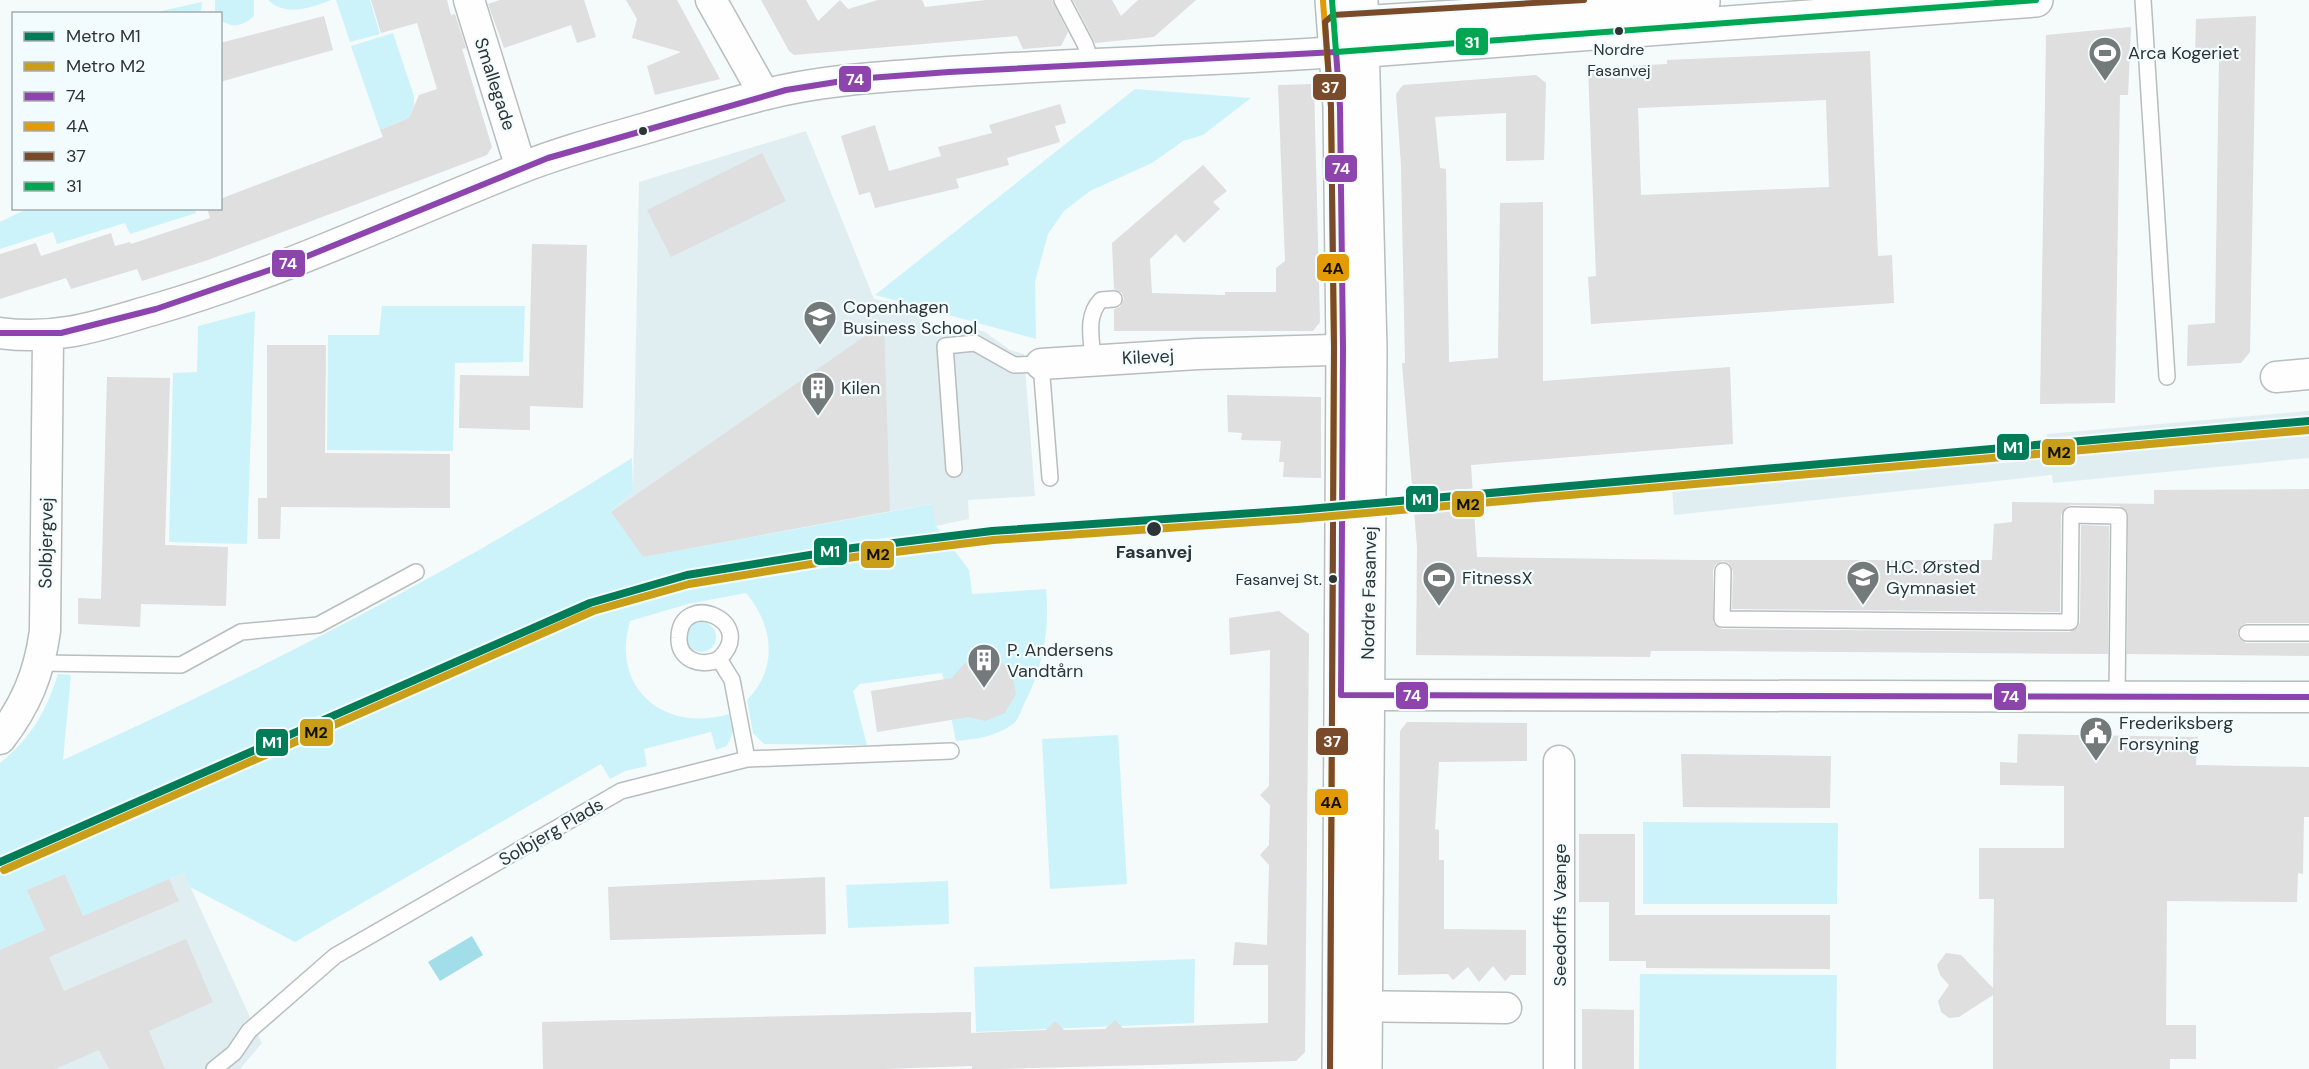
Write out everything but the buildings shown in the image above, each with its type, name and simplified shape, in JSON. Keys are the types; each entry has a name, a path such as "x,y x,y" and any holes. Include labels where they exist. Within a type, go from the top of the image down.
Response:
{"street":[{"name":"Smallegade","path":"469,0 521,168"},
{"path":"711,0 764,94"},
{"path":"1567,22 1734,0"},
{"path":"0,333 48,337 101,325 257,276 521,168 593,143 764,94 819,83 1092,64 1195,61 1348,25 1567,22 1912,4 2036,0"},
{"name":"Nordre Fasanvej","path":"1339,1069 1352,1006 1356,349 1340,107 1348,25"},
{"name":"Solbjergvej","path":"0,739 19,714 40,663 45,631 48,337"},
{"name":"Kilevej","path":"1041,364 1356,349"},
{"path":"2276,377 2309,374"},
{"path":"1354,695 2309,697"},
{"name":"Seedorffs Vænge","path":"1559,761 1559,1069"},
{"path":"1352,1006 1506,1008"},
{"name":"Nordre Fasanvej","path":"1352,1006 1365,1069"}],"lane":[{"path":"1062,0 1085,44 1092,64"},
{"path":"2143,0 2167,377"},
{"path":"1093,360 1090,319 1093,308 1101,300 1114,299"},
{"path":"954,469 945,346 975,343 1014,365 1041,364 1050,478"},
{"path":"1723,571 1722,619 2070,622 2071,515 2119,516 2117,696"},
{"path":"40,663 181,665 241,632 318,625 416,572"},
{"path":"2247,633 2309,633"},
{"path":"719,659 732,680 747,759"},
{"name":"Solbjerg Plads","path":"214,1069 234,1053 249,1031 335,956 621,791 747,759 951,751"}],"shaded area":[{"path":"215,0 254,0 254,16 238,25 222,22 222,12 215,12"},
{"path":"268,0 331,0 307,8 291,10"},
{"path":"336,0 370,0 380,34 350,42"},
{"path":"202,2 201,12 157,12"},
{"path":"393,33 414,96 414,106 409,118 380,130 351,46"},
{"path":"1135,89 1251,98 1203,135 1183,141 1152,163 1090,191 1064,211 1048,234 1035,282 1036,339 875,295"},
{"name":"Copenhagen Business School","path":"806,131 874,299 907,305 916,309 929,322 974,328 985,332 1010,350 1024,354 1035,496 968,500 969,519 936,526 931,504 643,557 611,512 633,491 639,182"},
{"path":"25,210 195,210 196,213 130,234 125,223 57,244 53,232 0,249 0,222"},
{"path":"382,306 525,306 523,362 455,363 453,451 327,450 328,335 379,335"},
{"path":"255,311 247,544 169,542 173,373 197,372 198,326"},
{"path":"2309,411 2309,458 2053,483 2052,475 1674,515 1671,472 2047,438 2047,434"},
{"path":"632,458 633,491 611,512 643,557 932,504 936,526 969,570 972,594 1046,589 1047,619 1044,648 1031,690 1016,720 993,735 956,741 942,673 860,684 853,691 867,745 764,744 753,733 747,700 757,688 768,661 767,632 755,605 746,593 688,604 630,621 626,645 628,667 636,685 648,700 664,711 684,717 706,718 729,714 733,732 727,746 716,750 711,732 644,749 647,766 625,771 610,779 601,764 295,942 190,887 184,873 83,916 65,874 28,890 45,930 0,950 0,763 29,734 43,712 58,674 71,675 63,760 209,692 352,619 494,541"},
{"path":"701,622 712,626 716,637 712,648 701,652 690,648 686,637 690,626"},
{"path":"1118,735 1127,884 1050,889 1042,739"},
{"path":"1643,822 1838,823 1837,904 1643,904"},
{"path":"184,873 262,1043 240,1069 0,1069 0,950 45,930 27,890 65,874 83,916"},
{"path":"948,881 949,924 848,928 846,885"},
{"path":"472,936 483,955 440,981 428,962"},
{"path":"1195,959 1194,1023 976,1032 974,967"},
{"path":"1640,974 1837,975 1836,1069 1639,1069"}],"metro line":[{"name":"M1","path":"0,862 590,603 687,575 853,548 992,531 1297,510 2309,421"},
{"name":"M2","path":"4,870 593,611 689,584 854,557 993,540 1298,519 2309,430"}],"transit line":[{"name":"31","path":"1332,0 1336,52 2036,0"},
{"name":"37","path":"1330,1069 1334,348 1331,107 1325,22 1333,15 1584,0"},
{"name":"4A","path":"1323,1 1331,107 1334,348 1330,1069"},
{"name":"74","path":"0,333 61,333 156,309 293,262 548,158 786,90 855,79 949,72 1336,52 1340,107 1343,348 1341,695 2309,697"}],"place":[{"name":"Nordre Fasanvej","path":"1619,31"},
{"name":"Arca Kogeriet","path":"2105,82"},
{"name":"Copenhagen Business School","path":"820,346"},
{"name":"Kilen","path":"818,417"},
{"name":"Fasanvej","path":"1154,529"},
{"name":"Fasanvej St.","path":"1333,579"},
{"name":"H.C. Ørsted Gymnasiet","path":"1863,606"},
{"name":"FitnessX","path":"1439,607"},
{"name":"P. Andersens Vandtårn","path":"984,689"},
{"name":"Frederiksberg Forsyning","path":"2096,762"}]}
